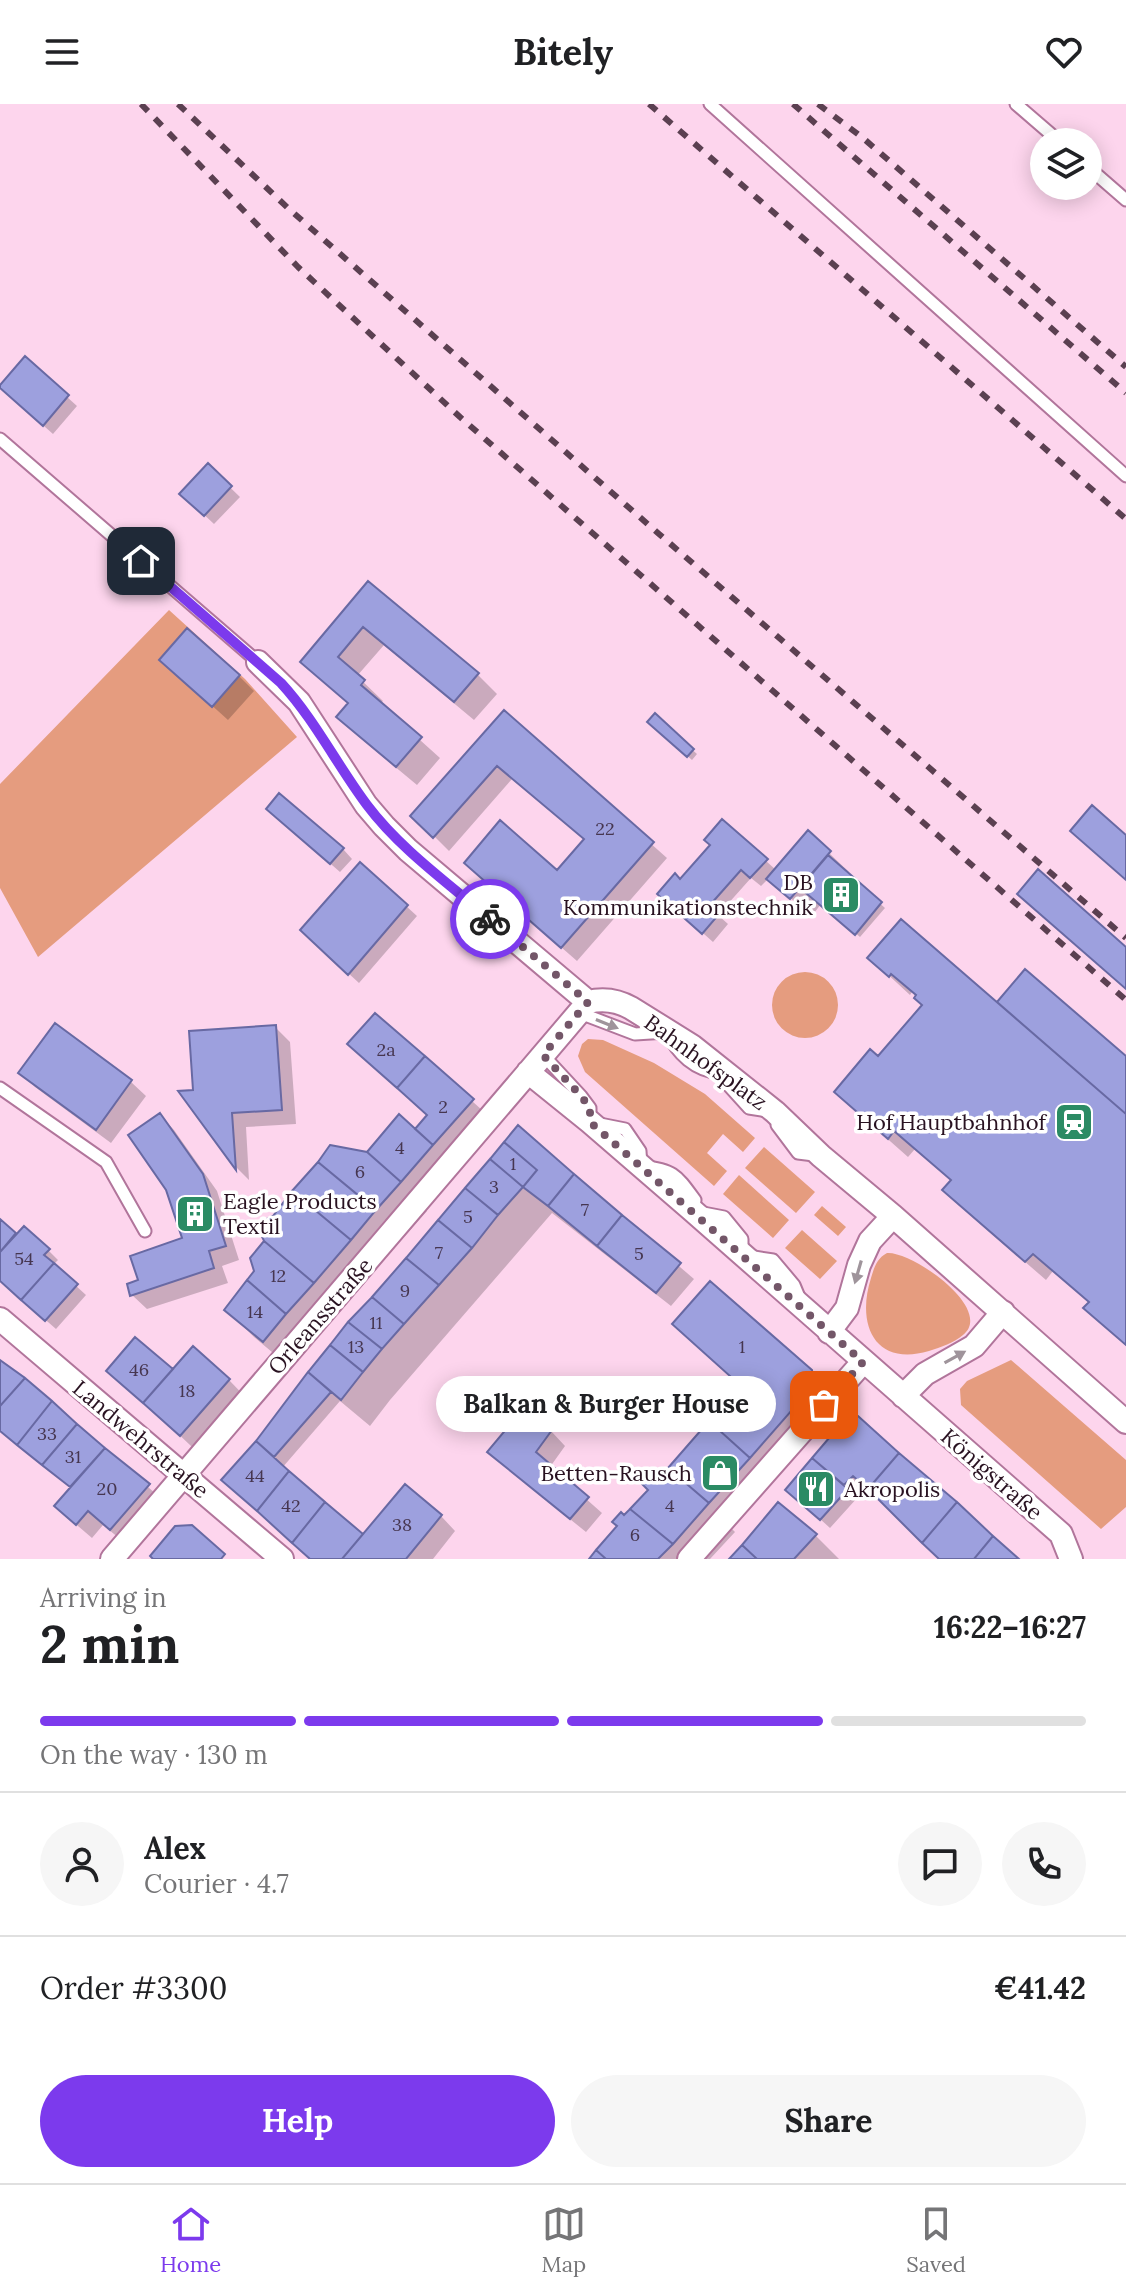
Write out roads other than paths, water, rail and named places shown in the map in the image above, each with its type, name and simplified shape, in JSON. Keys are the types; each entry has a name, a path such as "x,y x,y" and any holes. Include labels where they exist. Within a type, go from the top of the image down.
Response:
{"street":[{"path":"258,662 299,702 384,826 584,1008 535,1064 590,1122 863,1362 903,1396 925,1374 974,1346 1003,1312"},
{"name":"Bahnhofsplatz","path":"584,1008 609,1000 621,1003 692,1046 775,1112 821,1156 1126,1422"},
{"name":"Orleansstraße","path":"112,1559 535,1064"},
{"path":"829,1332 847,1308 859,1265 886,1211"},
{"name":"Landwehrstraße","path":"0,1319 282,1559"},
{"path":"689,1559 863,1362"},
{"name":"Königstraße","path":"903,1396 1061,1534 1071,1559"}],"lane":[{"path":"710,104 1126,476"},
{"path":"1016,104 1044,128"},
{"path":"1102,179 1126,200"},
{"path":"0,439 258,662"},
{"path":"0,1088 106,1162 145,1231"}],"railway":[{"path":"141,104 298,267 460,417 1126,1000"},
{"path":"178,104 289,209 1126,938"},
{"path":"649,104 1126,519"},
{"path":"793,104 1126,393"},
{"path":"818,104 863,138 1126,367"}],"place":[{"name":"DB Kommunikationstechnik","path":"841,895"},
{"name":"Hof Hauptbahnhof","path":"1074,1122"},
{"name":"Eagle Products Textil","path":"195,1214"},
{"name":"Balkan & Burger House","path":"824,1405"},
{"name":"Betten-Rausch","path":"720,1473"},
{"name":"Akropolis","path":"816,1489"}]}
